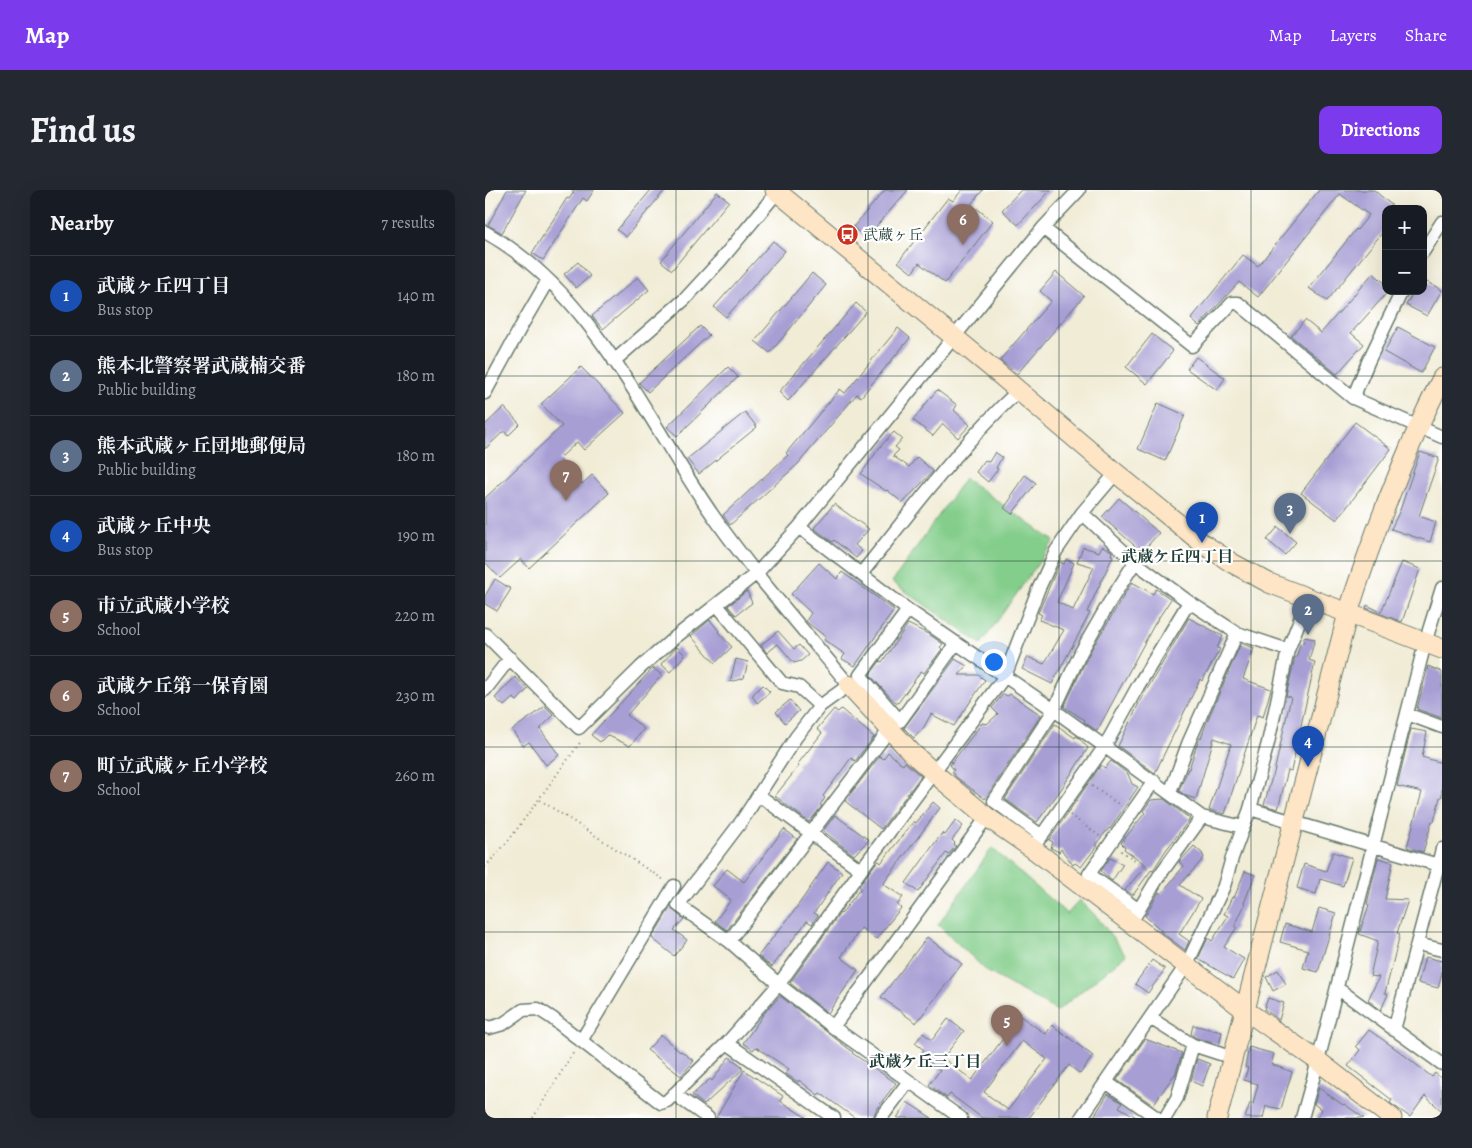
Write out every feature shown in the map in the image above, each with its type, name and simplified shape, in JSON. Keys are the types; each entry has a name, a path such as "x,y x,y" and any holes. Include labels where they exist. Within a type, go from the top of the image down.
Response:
{"street":[{"path":"485,634 579,728 647,661 757,573 799,527 1043,228 1079,190"},
{"path":"614,361 685,299 720,261 777,191 1116,474 1202,543 1232,563 1269,583 1434,646"},
{"path":"1424,250 1442,222"},
{"path":"1043,228 1192,346 1232,303 1238,303 1353,398 1442,437"},
{"path":"485,232 507,244 549,280 576,311 614,361 714,517 757,573 849,685 934,774 987,817 1037,842"},
{"path":"485,393 523,322 549,280"},
{"path":"1353,398 1400,295"},
{"path":"1217,1118 1348,612 1368,549 1418,426 1442,378"},
{"path":"861,574 955,458 994,413 1018,391"},
{"path":"485,1026 489,1028 503,1024 523,1010 538,1009 661,1102 667,1101 727,1043 779,984 1005,676 1038,590 1056,551 1082,513 1116,474"},
{"path":"1082,513 1135,562 1189,602 1237,633 1288,650"},
{"path":"799,527 908,610 1054,710 1203,817 1243,827"},
{"path":"1135,562 1081,652 1054,710 994,801 1037,842 1135,916"},
{"path":"1302,1118 1407,714 1434,646 1442,588"},
{"path":"1081,1118 1187,964 1224,886 1250,809 1268,743 1288,650 1308,599"},
{"path":"1037,842 1105,746 1138,686 1189,602"},
{"path":"717,605 782,683 799,687 820,706"},
{"path":"908,610 860,675 900,721 956,642"},
{"path":"1171,793 1188,744 1237,633"},
{"path":"485,690 510,658"},
{"path":"849,685 820,706 795,737 741,822 678,905 729,941 779,984 833,1026 961,1118"},
{"path":"1407,714 1442,727"},
{"path":"729,941 890,729"},
{"path":"1154,781 1089,874 1187,964 1245,1010 1318,1061 1392,1118"},
{"path":"759,796 861,870"},
{"path":"1250,809 1438,865"},
{"path":"833,1026 987,817"},
{"path":"1135,916 1159,876 1203,817"},
{"path":"1394,1030 1442,849"},
{"path":"581,1041 674,886"},
{"path":"1417,944 1442,950"},
{"path":"1337,988 1442,1064"},
{"path":"1150,1018 1193,1045 1233,1058"},
{"path":"727,1043 834,1118"},
{"path":"1165,1118 1177,1098 1193,1045"},
{"path":"881,1118 909,1081"},
{"path":"1106,1082 1157,1118"},
{"path":"674,1094 708,1118"}],"path":[{"path":"485,867 509,840 585,738 579,728"},
{"path":"1082,779 1131,813"},
{"path":"540,800 674,886"},
{"path":"533,1118 581,1041"}],"green space":[{"path":"965,478 1054,541 981,644 892,582"},
{"path":"992,848 1067,914 1080,900 1097,917 1126,955 1057,1011 988,972 938,925"}],"building":[{"path":"507,190 526,190 502,233 488,225"},
{"path":"571,190 594,190 587,201 583,198 543,260 532,253 567,198 569,199 574,192"},
{"path":"651,190 665,190 626,237 617,230"},
{"path":"885,190 908,190 866,238 853,227"},
{"path":"962,190 983,190 971,204 993,221 945,283 919,263 912,273 898,262 948,198 953,201"},
{"path":"1021,190 1051,190 1018,225 1002,210"},
{"path":"1319,190 1374,190 1391,205 1382,205 1382,233 1327,301 1309,288 1369,215 1340,194 1258,297 1239,282 1199,326 1191,319 1243,255 1258,266"},
{"path":"717,192 729,201 672,270 661,261"},
{"path":"773,241 785,251 726,317 714,307"},
{"path":"578,262 590,276 576,288 564,274"},
{"path":"1056,272 1084,296 1017,374 1000,360 1051,301 1040,291"},
{"path":"812,273 826,285 770,353 755,341"},
{"path":"1373,273 1382,281 1382,295 1385,295 1351,333 1364,344 1337,374 1291,336 1305,320 1321,333"},
{"path":"638,277 649,290 603,329 592,316"},
{"path":"1427,282 1442,290 1427,316 1406,305 1412,295 1427,295"},
{"path":"856,303 866,312 788,401 779,392"},
{"path":"700,326 709,335 648,392 639,383"},
{"path":"1398,327 1435,347 1421,373 1384,352"},
{"path":"898,328 910,338 861,397 857,394 798,464 730,525 723,515 788,455 786,453 840,389 845,393"},
{"path":"1152,334 1173,351 1147,384 1126,367"},
{"path":"1196,357 1225,378 1217,390 1187,369"},
{"path":"581,367 625,413 584,450 577,442 559,459 582,484 592,475 609,493 529,568 521,559 500,578 485,562 485,498 562,426 541,404"},
{"path":"728,367 738,377 677,436 667,427"},
{"path":"937,390 957,405 954,410 970,425 958,438 943,424 933,436 913,420"},
{"path":"1158,403 1185,415 1165,461 1138,449"},
{"path":"504,407 520,424 508,436 504,431 485,449 485,425"},
{"path":"745,412 757,427 699,474 687,459"},
{"path":"1355,422 1391,449 1337,520 1301,493"},
{"path":"894,432 902,439 895,447 899,450 893,456 909,467 917,457 933,471 903,503 887,490 861,474 880,447"},
{"path":"995,452 1002,457 996,468 998,469 988,482 976,472 985,460 989,462"},
{"path":"1420,452 1439,458 1419,516 1436,522 1430,542 1391,529 1400,510"},
{"path":"1025,475 1036,483 1012,514 1004,508"},
{"path":"1119,498 1159,533 1142,552 1102,517"},
{"path":"834,504 869,529 855,545 862,551 856,558 834,540 832,542 814,528"},
{"path":"1278,527 1296,542 1285,555 1267,540"},
{"path":"1102,546 1110,550 1113,556 1087,612 1090,613 1052,684 1022,669 1028,657 1044,664 1064,630 1039,620 1042,615 1038,613 1060,562 1064,564 1066,559 1074,563 1057,602 1073,610 1094,567 1077,562 1083,547 1099,552"},
{"path":"1402,562 1420,569 1402,622 1366,608 1367,605 1381,612"},
{"path":"819,563 837,579 842,572 894,610 855,666 842,659 845,654 824,640 826,637 806,621 811,613 791,594"},
{"path":"495,579 511,589 497,611 485,604 485,596"},
{"path":"1132,582 1153,594 1156,589 1171,599 1154,625 1097,731 1084,722 1085,720 1064,707 1090,652"},
{"path":"747,591 752,603 736,615 728,606"},
{"path":"1189,618 1223,636 1217,648 1220,649 1202,681 1200,679 1155,773 1118,746 1140,701"},
{"path":"710,620 732,647 715,663 691,636"},
{"path":"908,624 943,644 940,647 942,649 924,673 921,671 898,703 870,675 880,661 882,662"},
{"path":"778,631 794,649 799,645 808,655 801,661 794,663 778,644 767,653 761,645"},
{"path":"1304,637 1315,639 1309,660 1315,662 1291,771 1288,770 1278,809 1264,805 1273,777 1291,697 1286,696 1295,657 1300,644 1303,643"},
{"path":"1241,643 1254,648 1243,679 1271,689 1263,717 1257,715 1225,814 1209,810 1231,744 1214,738 1196,799 1186,796 1179,791"},
{"path":"677,647 685,655 670,672 661,664"},
{"path":"736,659 748,662 744,678 730,682"},
{"path":"955,659 967,666 959,675 978,675 985,680 954,726 931,714 924,727 914,738 904,728"},
{"path":"1428,666 1442,672 1442,718 1417,709"},
{"path":"653,668 662,675 627,715 644,729 630,746 607,735 600,742 591,735"},
{"path":"515,677 528,689 517,701 513,698 504,706 495,698"},
{"path":"763,685 770,692 757,703 753,694"},
{"path":"1003,694 1008,696 1010,694 1041,715 985,799 956,777 950,765 982,723 987,724 998,714 992,708"},
{"path":"790,700 799,711 785,723 776,712"},
{"path":"545,706 554,715 540,729 559,755 546,765 529,742 523,746 512,730"},
{"path":"834,709 838,712 841,709 874,737 855,761 851,758 823,796 825,798 820,805 822,806 809,822 775,796 822,733 817,729"},
{"path":"1055,724 1075,738 1076,736 1078,737 1088,748 1037,822 1005,799"},
{"path":"1411,729 1427,732 1422,757 1442,763 1442,797 1440,797 1434,822 1432,821 1423,852 1407,847 1422,792 1397,786"},
{"path":"888,752 903,765 905,762 921,776 881,829 845,801 880,756 883,759"},
{"path":"1111,761 1128,774 1132,784 1138,787 1110,829 1095,845 1097,846 1081,867 1075,863 1073,865 1061,849 1059,852 1051,848 1053,842 1049,840 1101,765 1105,768"},
{"path":"1164,799 1190,819 1133,895 1125,890 1146,865 1124,849 1125,847 1121,843 1145,813 1143,811 1151,800"},
{"path":"933,802 940,808 883,884 903,897 897,905 901,908 876,939 861,928 841,957 858,970 828,1013 790,983 840,913 861,888 859,886 876,863 879,861 881,863 914,821 916,823"},
{"path":"835,815 869,840 854,855 823,831"},
{"path":"956,820 963,826 952,840 956,846 949,854 946,853 918,892 906,883 942,833 945,835"},
{"path":"784,829 797,839 727,930 715,921 731,900 713,886 727,869 744,882"},
{"path":"1194,846 1202,853 1204,858 1180,885 1201,899 1179,934 1189,941 1185,950 1161,932 1145,916 1159,892 1161,894 1184,866 1179,862"},
{"path":"1333,852 1352,858 1343,886 1320,879 1316,894 1297,888 1304,864 1326,871"},
{"path":"1110,858 1123,864 1112,881 1101,871"},
{"path":"1378,858 1393,862 1385,899 1408,900 1397,933 1400,934 1385,993 1388,994 1381,1010 1368,1000 1379,977 1370,976 1378,941 1359,934 1369,905 1367,904"},
{"path":"828,862 842,872 814,913 818,915 812,924 807,921 772,967 758,956 792,914"},
{"path":"1245,871 1255,875 1235,926 1237,927 1224,947 1244,959 1233,979 1198,959 1208,938 1212,941 1228,916 1224,914 1232,897 1234,898"},
{"path":"670,908 684,919 674,930 687,940 674,956 652,938"},
{"path":"1319,908 1336,913 1318,972 1303,968 1308,950 1280,942 1285,924 1312,932"},
{"path":"927,937 962,964 916,1023 881,997"},
{"path":"1425,957 1442,961 1442,974 1438,988 1418,983"},
{"path":"1152,960 1165,969 1148,993 1135,984"},
{"path":"1278,970 1286,984 1273,991 1266,977"},
{"path":"780,996 852,1053 896,1083 877,1108 873,1118 855,1118 820,1093 818,1095 799,1080 798,1082 786,1074 789,1069 756,1047 753,1050 743,1043 766,1011"},
{"path":"1268,998 1284,1003 1279,1020 1264,1009"},
{"path":"1020,1016 1046,1034 1052,1025 1093,1056 1080,1074 1069,1065 1029,1118 982,1118 950,1094 947,1098 929,1085 940,1070 920,1056 924,1050 915,1043 923,1033 932,1040 948,1019 964,1031 943,1058 972,1080","holes":["1022,1041 1047,1059 1008,1110 984,1092"]},
{"path":"1193,1025 1222,1032 1219,1045 1196,1038 1191,1034"},
{"path":"1369,1030 1432,1077 1435,1073 1442,1079 1442,1111 1425,1096 1410,1117 1390,1103 1392,1100 1348,1066 1360,1050 1356,1046"},
{"path":"661,1035 680,1052 694,1061 681,1076 647,1050"},
{"path":"1145,1039 1182,1053 1175,1075 1153,1105 1117,1080"},
{"path":"1249,1047 1274,1054 1271,1064 1292,1072 1281,1109 1266,1106 1263,1118 1245,1118 1250,1103 1253,1104 1258,1084 1244,1080 1248,1068 1245,1067"},
{"path":"729,1057 742,1066 741,1068 743,1069 704,1105 692,1095 710,1079 712,1081"},
{"path":"1197,1059 1210,1064 1202,1086 1191,1081"},
{"path":"744,1070 783,1096 780,1101 807,1118 716,1118"},
{"path":"1319,1088 1364,1118 1316,1118 1322,1110 1314,1104"},
{"path":"1108,1094 1122,1103 1119,1107 1138,1118 1093,1118"},
{"path":"907,1102 932,1118 897,1118"}],"place":[{"name":"武蔵ヶ丘","path":"847,235"},
{"name":"武蔵ケ丘第一保育園","path":"963,245"},
{"name":"町立武蔵ヶ丘小学校","path":"566,501"},
{"name":"熊本武蔵ヶ丘団地郵便局","path":"1290,534"},
{"name":"武蔵ヶ丘四丁目","path":"1202,543"},
{"name":"熊本北警察署武蔵楠交番","path":"1308,635"},
{"name":"武蔵ヶ丘中央","path":"1308,767"},
{"name":"市立武蔵小学校","path":"1007,1046"}],"district":[{"name":"武蔵ケ丘四丁目","path":"1177,556"},
{"name":"武蔵ケ丘三丁目","path":"925,1061"}]}
